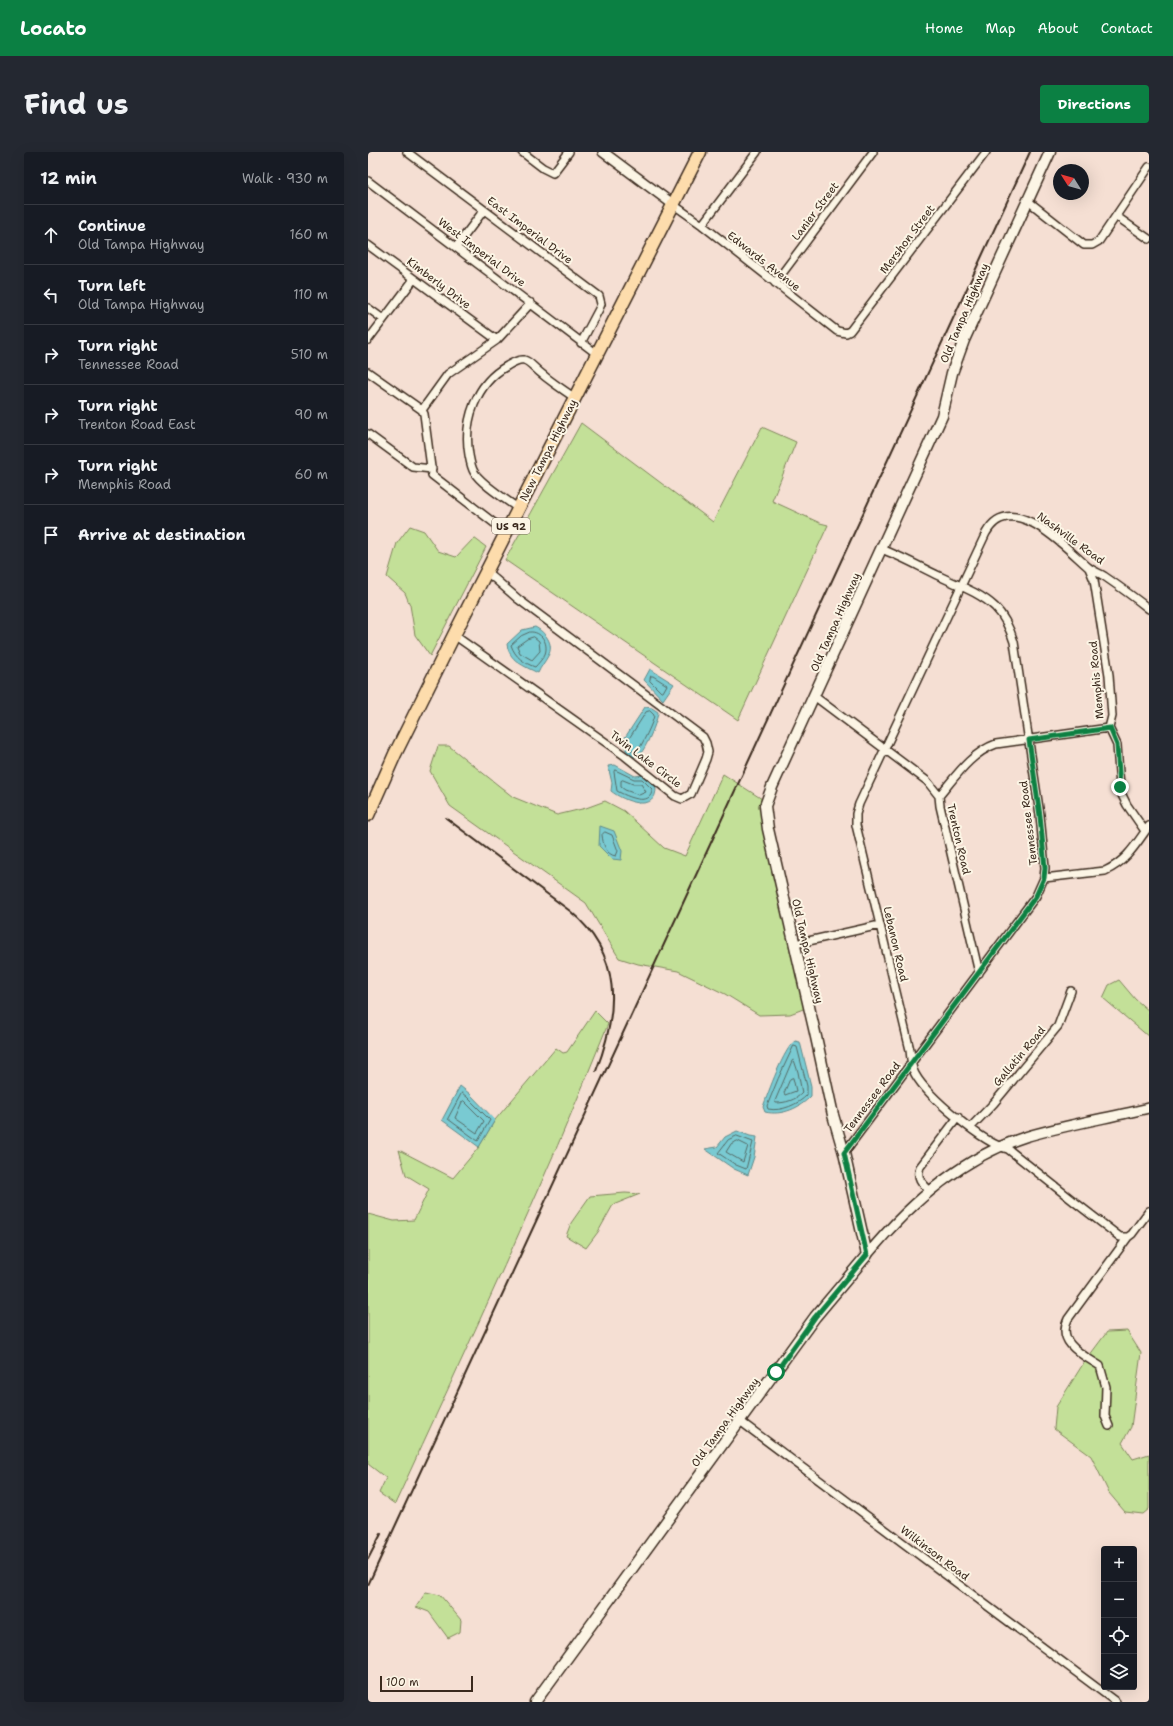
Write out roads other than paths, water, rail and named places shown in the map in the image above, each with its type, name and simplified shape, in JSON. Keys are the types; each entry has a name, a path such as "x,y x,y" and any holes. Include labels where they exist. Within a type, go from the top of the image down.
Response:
{"main road":[{"name":"New Tampa Highway","path":"368,815 395,754 454,635 700,152"},
{"name":"Old Tampa Highway","path":"535,1702 815,1317 867,1255 844,1153 832,1115 795,944 768,829 765,806 772,787 942,416 952,372 964,340 1050,152"}],"street":[{"name":"East Imperial Drive","path":"407,152 599,296 601,304 581,342"},
{"path":"522,152 543,168 553,173 569,152"},
{"path":"603,152 674,205"},
{"path":"702,225 757,152"},
{"name":"Lanier Street","path":"775,283 873,152"},
{"name":"Mershon Street","path":"842,333 850,331 986,152"},
{"path":"1028,201 1084,245 1092,245 1099,241 1149,167"},
{"name":"West Imperial Drive","path":"368,181 597,354"},
{"name":"Edwards Avenue","path":"674,205 842,333"},
{"path":"456,247 484,210"},
{"path":"1116,216 1149,239"},
{"name":"Kimberly Drive","path":"368,245 497,340"},
{"path":"368,340 414,279"},
{"path":"422,410 451,371 497,340 531,303"},
{"path":"368,308 383,319"},
{"path":"519,509 477,476 473,469 468,448 467,433 468,422 476,400 485,385 494,375 503,368 520,360 526,360 543,376 575,398"},
{"path":"368,372 422,410 424,414 432,475 507,533"},
{"path":"368,434 413,467 432,469"},
{"name":"Nashville Road","path":"961,586 989,528 995,522 1009,516 1025,518 1076,554 1089,568 1129,593 1149,609"},
{"name":"Tennessee Road","path":"844,1153 1036,896 1044,878 1045,868 1040,816 1011,630 1005,619 996,608 980,596 881,549"},
{"name":"Memphis Road","path":"1089,568 1094,580 1109,675 1112,716 1110,728 1117,745 1118,771 1122,795 1147,829"},
{"name":"Twin Lake Circle","path":"454,635 625,756 675,796 682,799 690,794 708,752 703,737 518,599 487,572"},
{"name":"Lebanon Road","path":"961,586 859,804 856,814 856,825 910,1050 914,1073 929,1094 986,1139 1000,1147 1008,1149 1120,1237 1128,1237"},
{"name":"Trenton Road","path":"814,696 927,781 939,796 940,806 979,973"},
{"path":"939,796 970,759 979,752 996,744 1110,728"},
{"path":"1044,878 1105,871 1122,861 1129,854 1147,829"},
{"path":"795,944 880,925"},
{"name":"Gallatin Road","path":"971,1127 994,1103 1058,1026 1071,991"},
{"path":"867,1255 902,1215 930,1191 972,1162 1000,1147 1025,1138 1149,1108"},
{"path":"930,1191 920,1182 920,1166 958,1117"},
{"path":"1108,1426 1105,1416 1106,1387 1100,1366 1073,1348 1065,1336 1064,1330 1068,1319 1149,1211"},
{"name":"Wilkinson Road","path":"740,1421 1116,1702"}],"water":[{"path":"535,627 545,635 550,643 550,652 538,673 514,659 508,650 507,644 522,630"},
{"path":"650,669 674,684 663,700 644,680"},
{"path":"645,707 652,708 658,712 656,722 642,752 635,757 627,752 624,739"},
{"path":"615,765 635,776 643,775 656,787 655,795 651,800 645,803 638,803 616,795 611,791 612,783 608,766"},
{"path":"600,826 614,831 622,851 621,860 612,859 599,846"},
{"path":"795,1041 800,1042 811,1086 811,1096 802,1104 790,1110 778,1113 765,1112 763,1107 777,1071 786,1052"},
{"path":"460,1086 470,1094 495,1120 479,1147 442,1120"},
{"path":"737,1131 757,1137 754,1157 748,1175 734,1169 705,1149 717,1147 725,1137"}],"railway":[{"path":"368,1585 1030,152"},
{"path":"446,818 570,911 587,928 600,946 608,965 612,985 612,1006 604,1049 596,1071"},
{"path":"368,1559 381,1534"}]}
